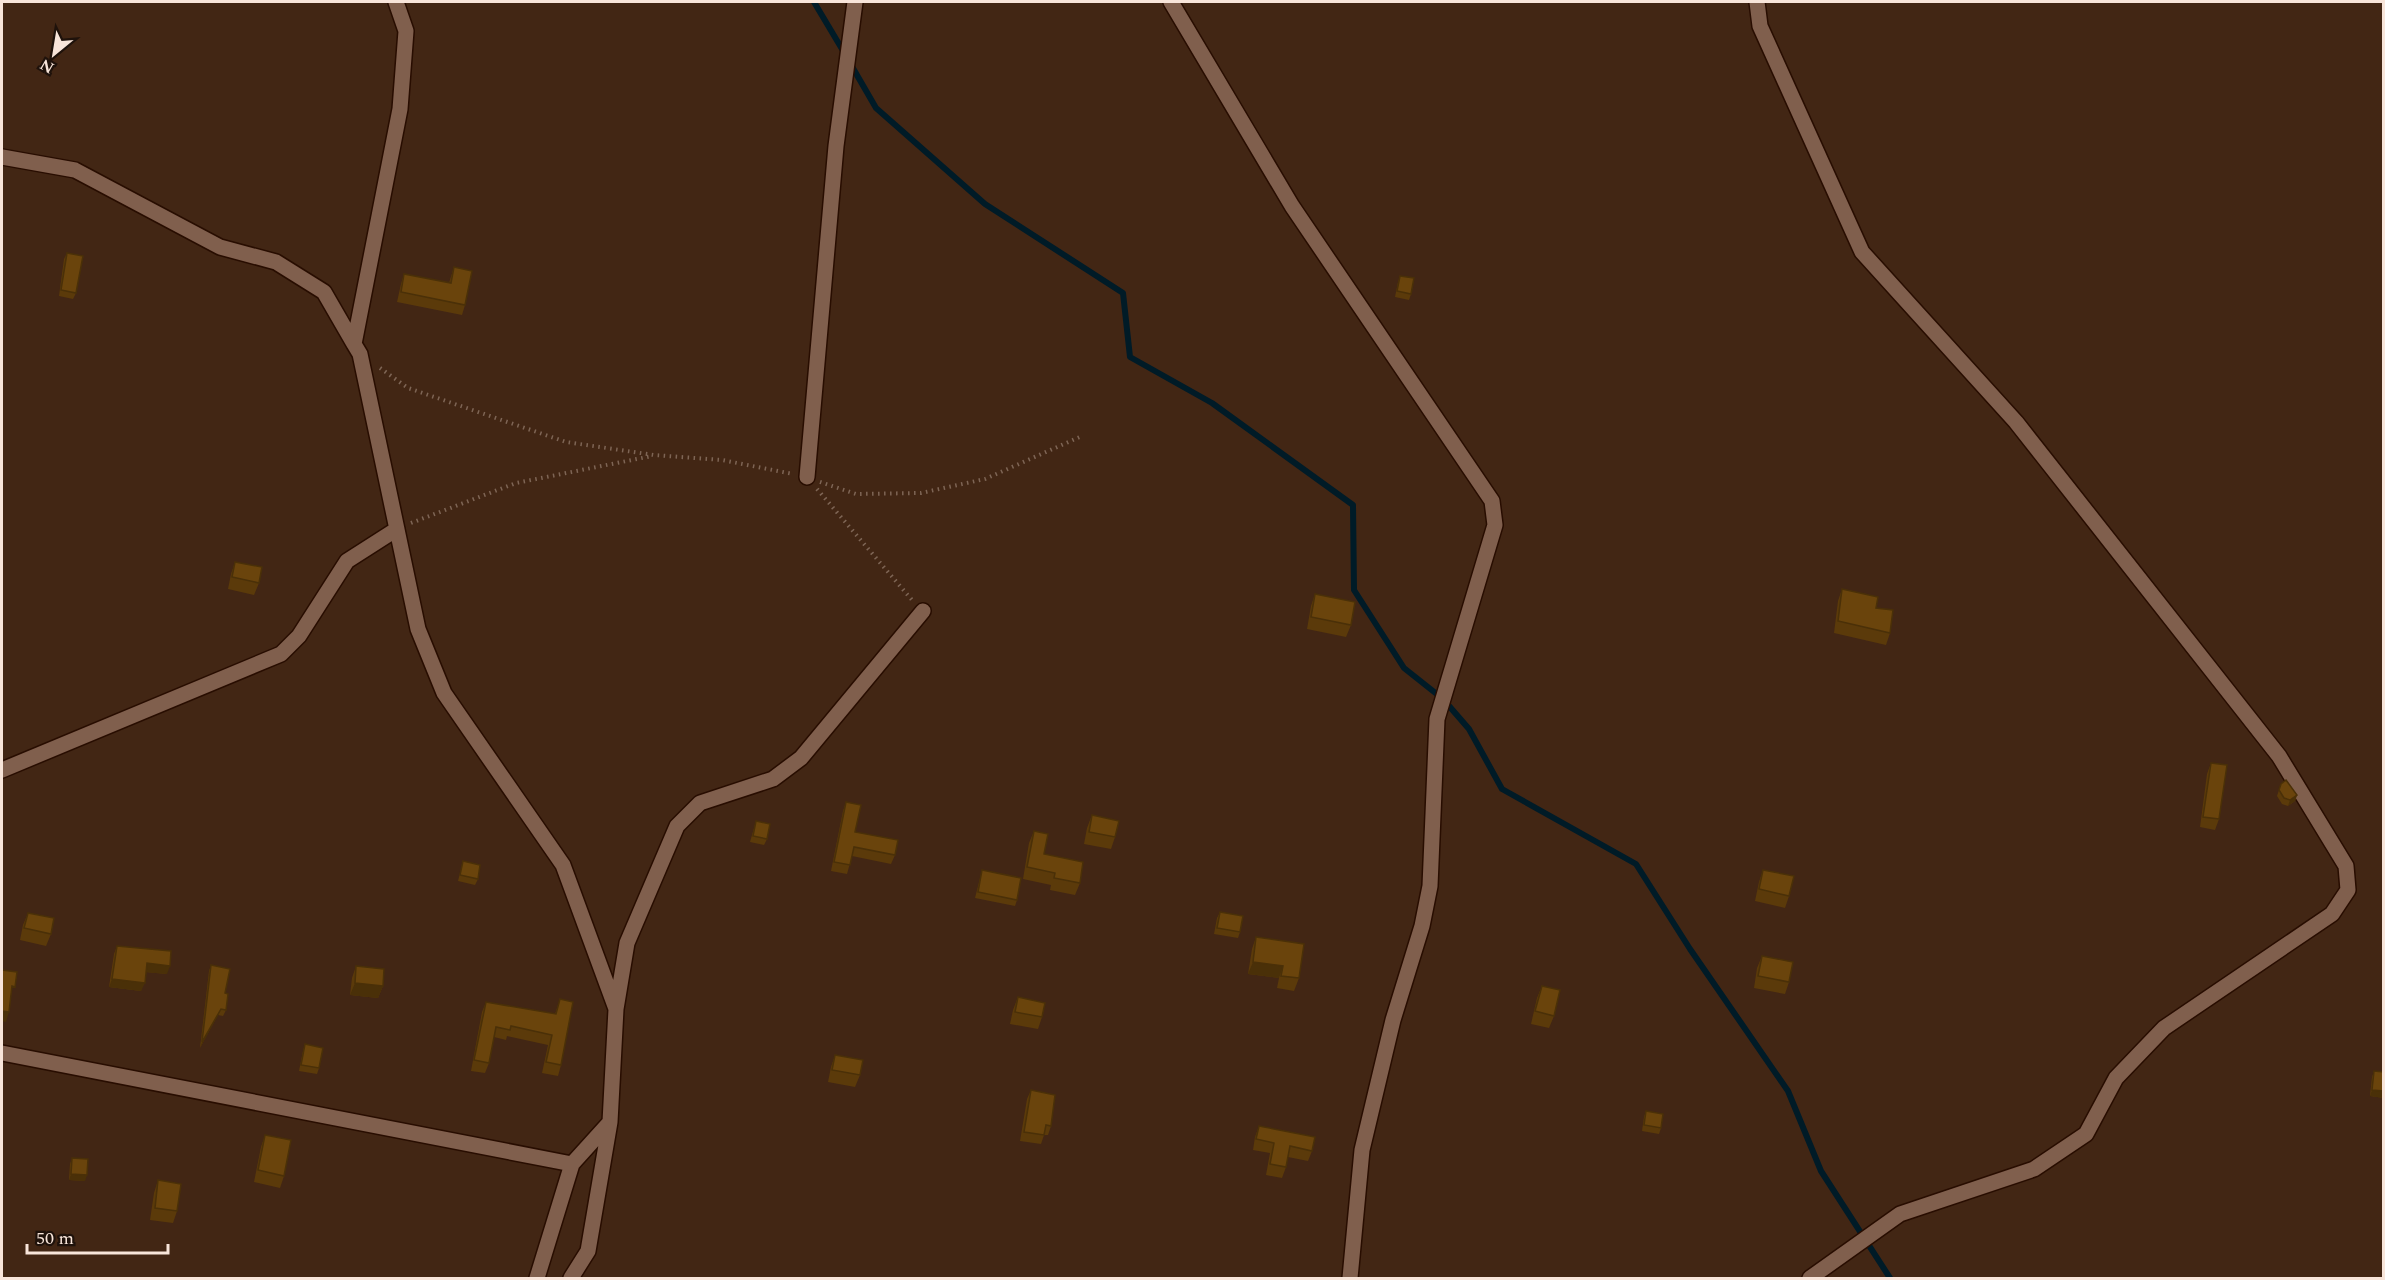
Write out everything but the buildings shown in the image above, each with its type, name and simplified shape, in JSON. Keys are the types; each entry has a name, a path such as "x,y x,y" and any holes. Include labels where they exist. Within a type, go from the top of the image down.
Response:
{"street":[{"path":"357,349 400,109 406,31 396,2"},
{"path":"807,477 836,146 855,2"},
{"path":"1172,2 1292,206 1492,501 1495,525 1437,719 1430,886 1422,926 1393,1020 1362,1150 1350,1278"},
{"path":"1756,2 1760,26 1862,252 2016,422 2279,756 2346,866 2348,890 2332,914 2164,1028 2116,1078 2086,1134 2034,1169 1900,1214 1810,1278"},
{"path":"2,157 75,170 220,247 276,262 324,292 357,349 418,629 444,693 563,865 616,1009"},
{"path":"2,770 281,654 299,636 347,561 397,529"},
{"path":"571,1278 588,1251 610,1122 616,1009 627,943 676,826 700,803 772,779 801,758 923,611"},
{"path":"2,1053 572,1164"},
{"path":"537,1278 572,1164 610,1122"}],"path":[{"path":"357,349 408,388 566,442 654,455 722,460 807,477 856,494 921,494 985,480 1082,436"},
{"path":"397,529 516,483 654,455"},
{"path":"807,477 923,611"}],"waterway":[{"path":"814,2 845,54"},
{"path":"850,63 876,108 985,204 1123,293 1130,357 1212,403 1353,505 1354,590 1404,668 1443,699 1469,729 1502,789 1636,864 1690,949 1788,1091 1821,1171 1890,1278"}]}
